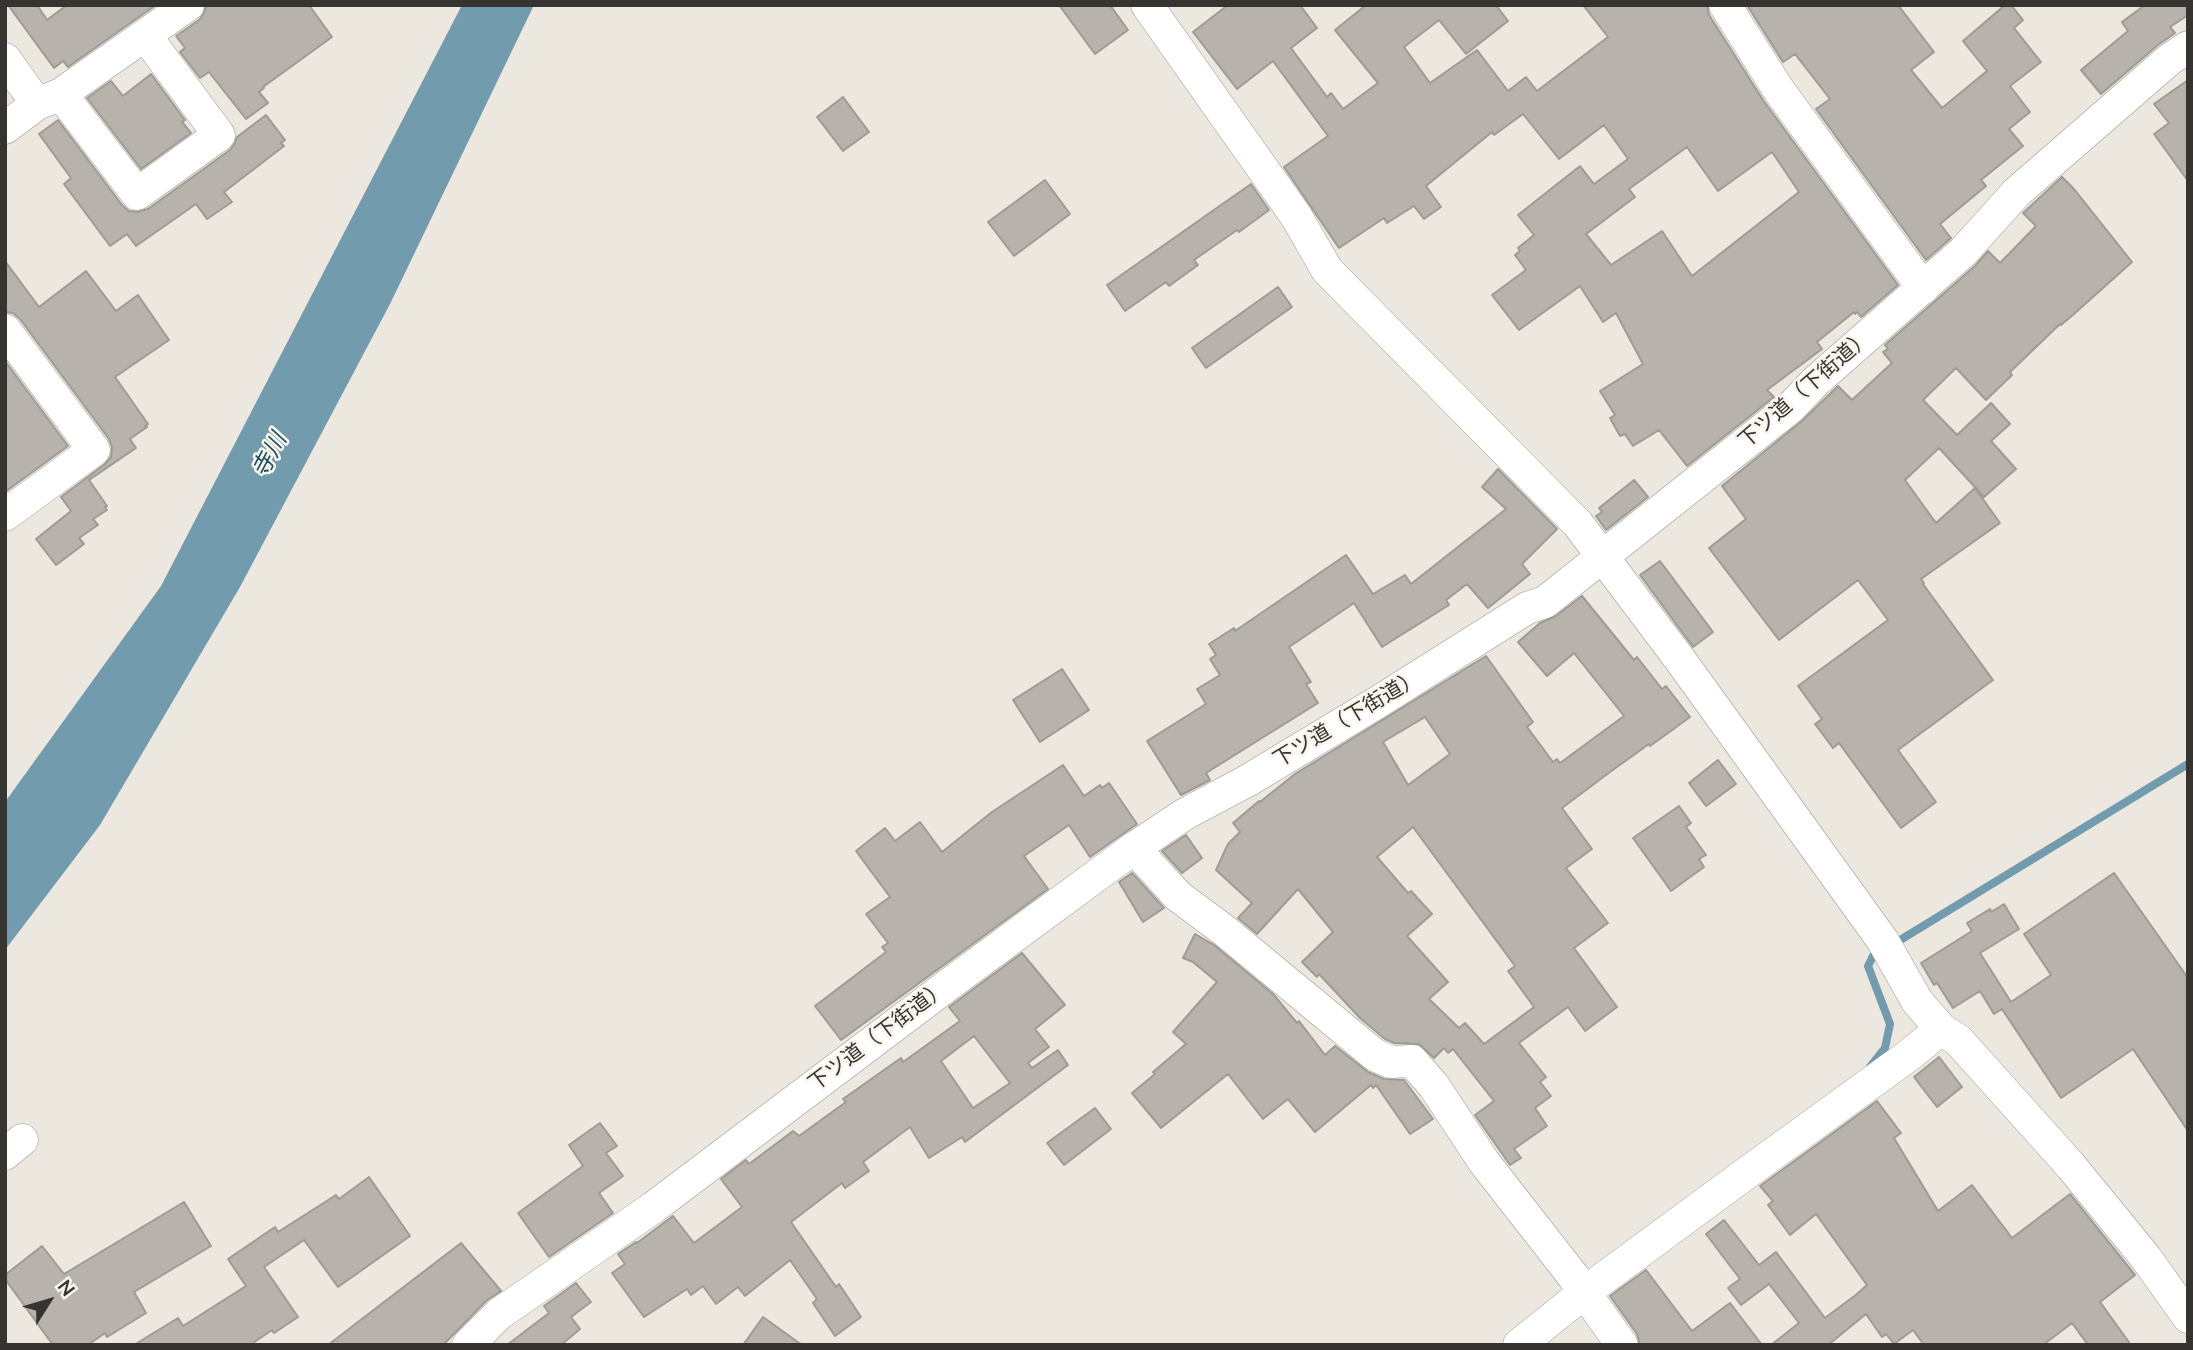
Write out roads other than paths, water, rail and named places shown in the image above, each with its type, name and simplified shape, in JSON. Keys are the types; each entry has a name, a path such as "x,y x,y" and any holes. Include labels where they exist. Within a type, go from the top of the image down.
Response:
{"street":[{"path":"5,128 188,5"},
{"path":"1147,5 1296,216 1327,270 1578,524 1681,661 1887,948 1917,1001 1941,1029 1958,1040 2071,1166 2146,1258 2188,1317"},
{"path":"1725,5 1779,89 1923,288"},
{"path":"5,60 49,99 137,194 219,135 145,35"},
{"name":"下ツ道（下街道）","path":"468,1345 499,1314 654,1207 1134,848 1185,814 1247,781 1354,717 1527,608 1545,602 1791,407 1816,381 1963,251 2017,192 2170,59 2188,47"},
{"path":"5,330 93,450 5,515"},
{"path":"1134,848 1178,896 1225,931 1375,1055 1391,1062 1412,1061 1434,1086 1484,1162 1579,1284 1622,1345"},
{"path":"1518,1345 1579,1284 1908,1056 1941,1029"}],"water":[{"name":"寺川","path":"462,5 534,5 390,304 240,587 100,825 5,950 5,802 161,586"}],"waterway":[{"path":"1892,945 2188,764"},
{"path":"1870,1067 1885,1048 1890,1024 1868,966 1873,956 1881,951"}]}
